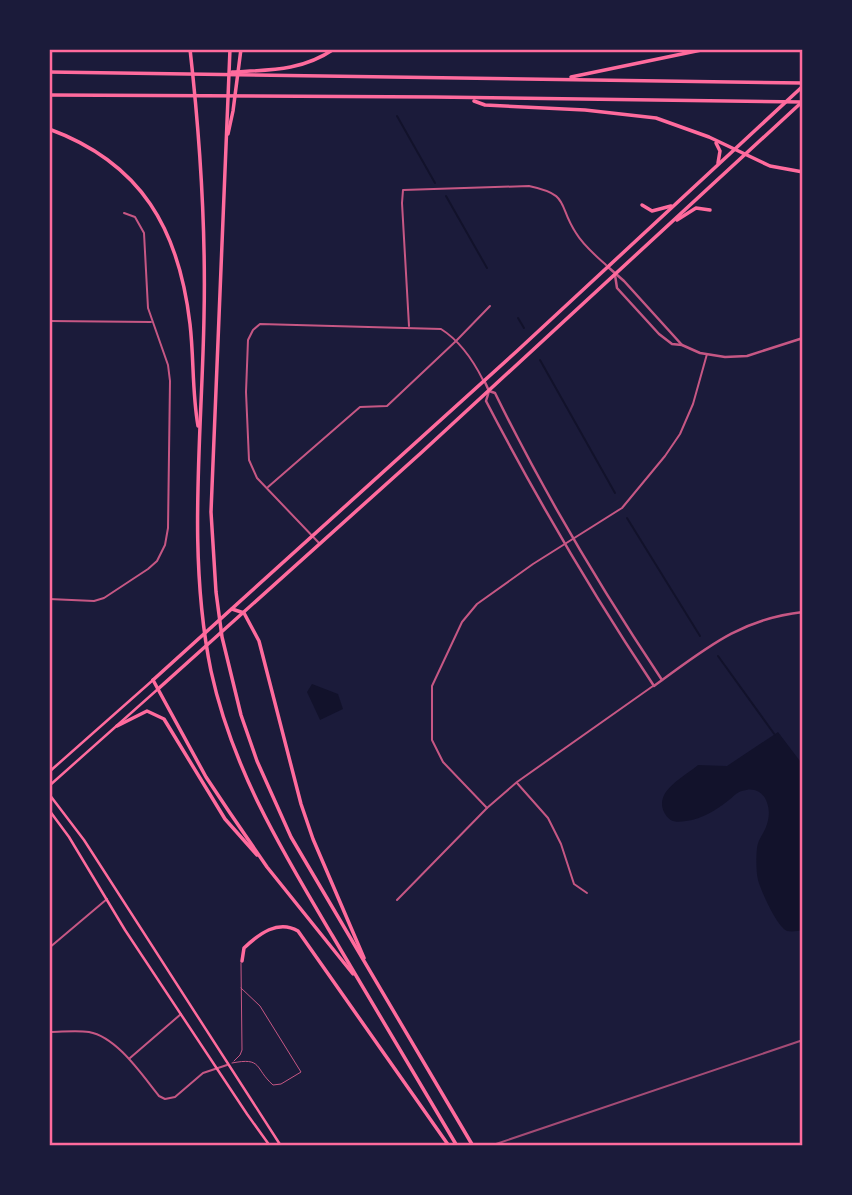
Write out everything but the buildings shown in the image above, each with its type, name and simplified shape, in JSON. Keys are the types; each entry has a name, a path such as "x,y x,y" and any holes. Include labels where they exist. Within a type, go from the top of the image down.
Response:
{"main road":[{"path":"199,74 300,66 317,61 334,49"},
{"path":"562,79 706,49"},
{"path":"190,50 198,117 205,272 196,528 200,604 212,672 226,727 249,786 279,846 456,1145"},
{"path":"230,51 211,512 216,592 227,659 241,715 273,799 296,847 473,1146"},
{"path":"225,143 233,111 241,51"},
{"path":"49,72 803,85"},
{"path":"49,772 312,537 803,85"},
{"path":"49,95 384,96 803,102"},
{"path":"467,99 485,105 585,110 656,118 709,136 770,166 803,172"},
{"path":"49,786 489,391 803,102"},
{"path":"49,129 74,138 114,163 132,180 164,228 176,254 184,284 190,326 195,413 200,435"},
{"path":"709,136 719,146 718,163"},
{"path":"642,205 649,210 656,210 678,201"},
{"path":"664,229 696,208 710,211"},
{"path":"232,609 244,613 259,641 301,804 313,839 370,973"},
{"path":"153,680 206,778 267,867"},
{"path":"117,726 147,711 164,719 225,819 359,981"},
{"path":"49,794 103,870 281,1146"},
{"path":"49,810 270,1146"},
{"path":"242,961 244,948 271,929 288,926 298,931 449,1146"}],"street":[{"path":"409,328 403,190 529,186 548,190 558,196 576,234 624,281 682,345"},
{"path":"49,599 94,601 114,592 157,561 167,537 170,381 146,298 144,233 135,217 124,213"},
{"path":"615,275 617,288 646,320 673,344 725,357 747,356 803,338"},
{"path":"267,488 360,407 387,406 489,306"},
{"path":"49,321 152,322"},
{"path":"320,544 257,478 249,460 246,392 248,340 253,330 260,324 441,328 474,361 489,391 486,401 564,545 654,686"},
{"path":"487,808 447,767 434,748 430,729 432,686 462,622 472,608 622,508 680,434 693,404 708,354"},
{"path":"489,391 495,393 535,474 573,540 662,680"},
{"path":"397,900 487,808 517,782 734,631 764,619 803,612"},
{"path":"517,782 548,818 561,844 574,884 586,893"},
{"path":"49,948 108,899"},
{"path":"129,1059 181,1014"},
{"path":"49,1032 93,1033 129,1059 159,1096 165,1099 175,1097 203,1073 230,1064"}],"lane":[{"path":"230,1064 240,1055 242,1049 242,961"},
{"path":"230,1064 253,1061 273,1084 281,1084 301,1072 260,1006 242,988"}],"shaded area":[{"path":"312,684 338,694 343,709 320,720 307,692"},
{"path":"778,732 803,765 803,930 795,931 787,931 779,923 758,880 757,848 769,817 768,804 761,793 750,789 740,792 709,814 682,822 668,818 662,804 663,797 672,785 698,765 727,766"}],"waterway":[{"path":"397,116 435,183"},
{"path":"446,196 487,268"},
{"path":"518,318 524,328"},
{"path":"540,360 615,493"},
{"path":"627,518 700,636"},
{"path":"718,656 775,735"}],"railway":[{"path":"490,1146 803,1040"}]}
